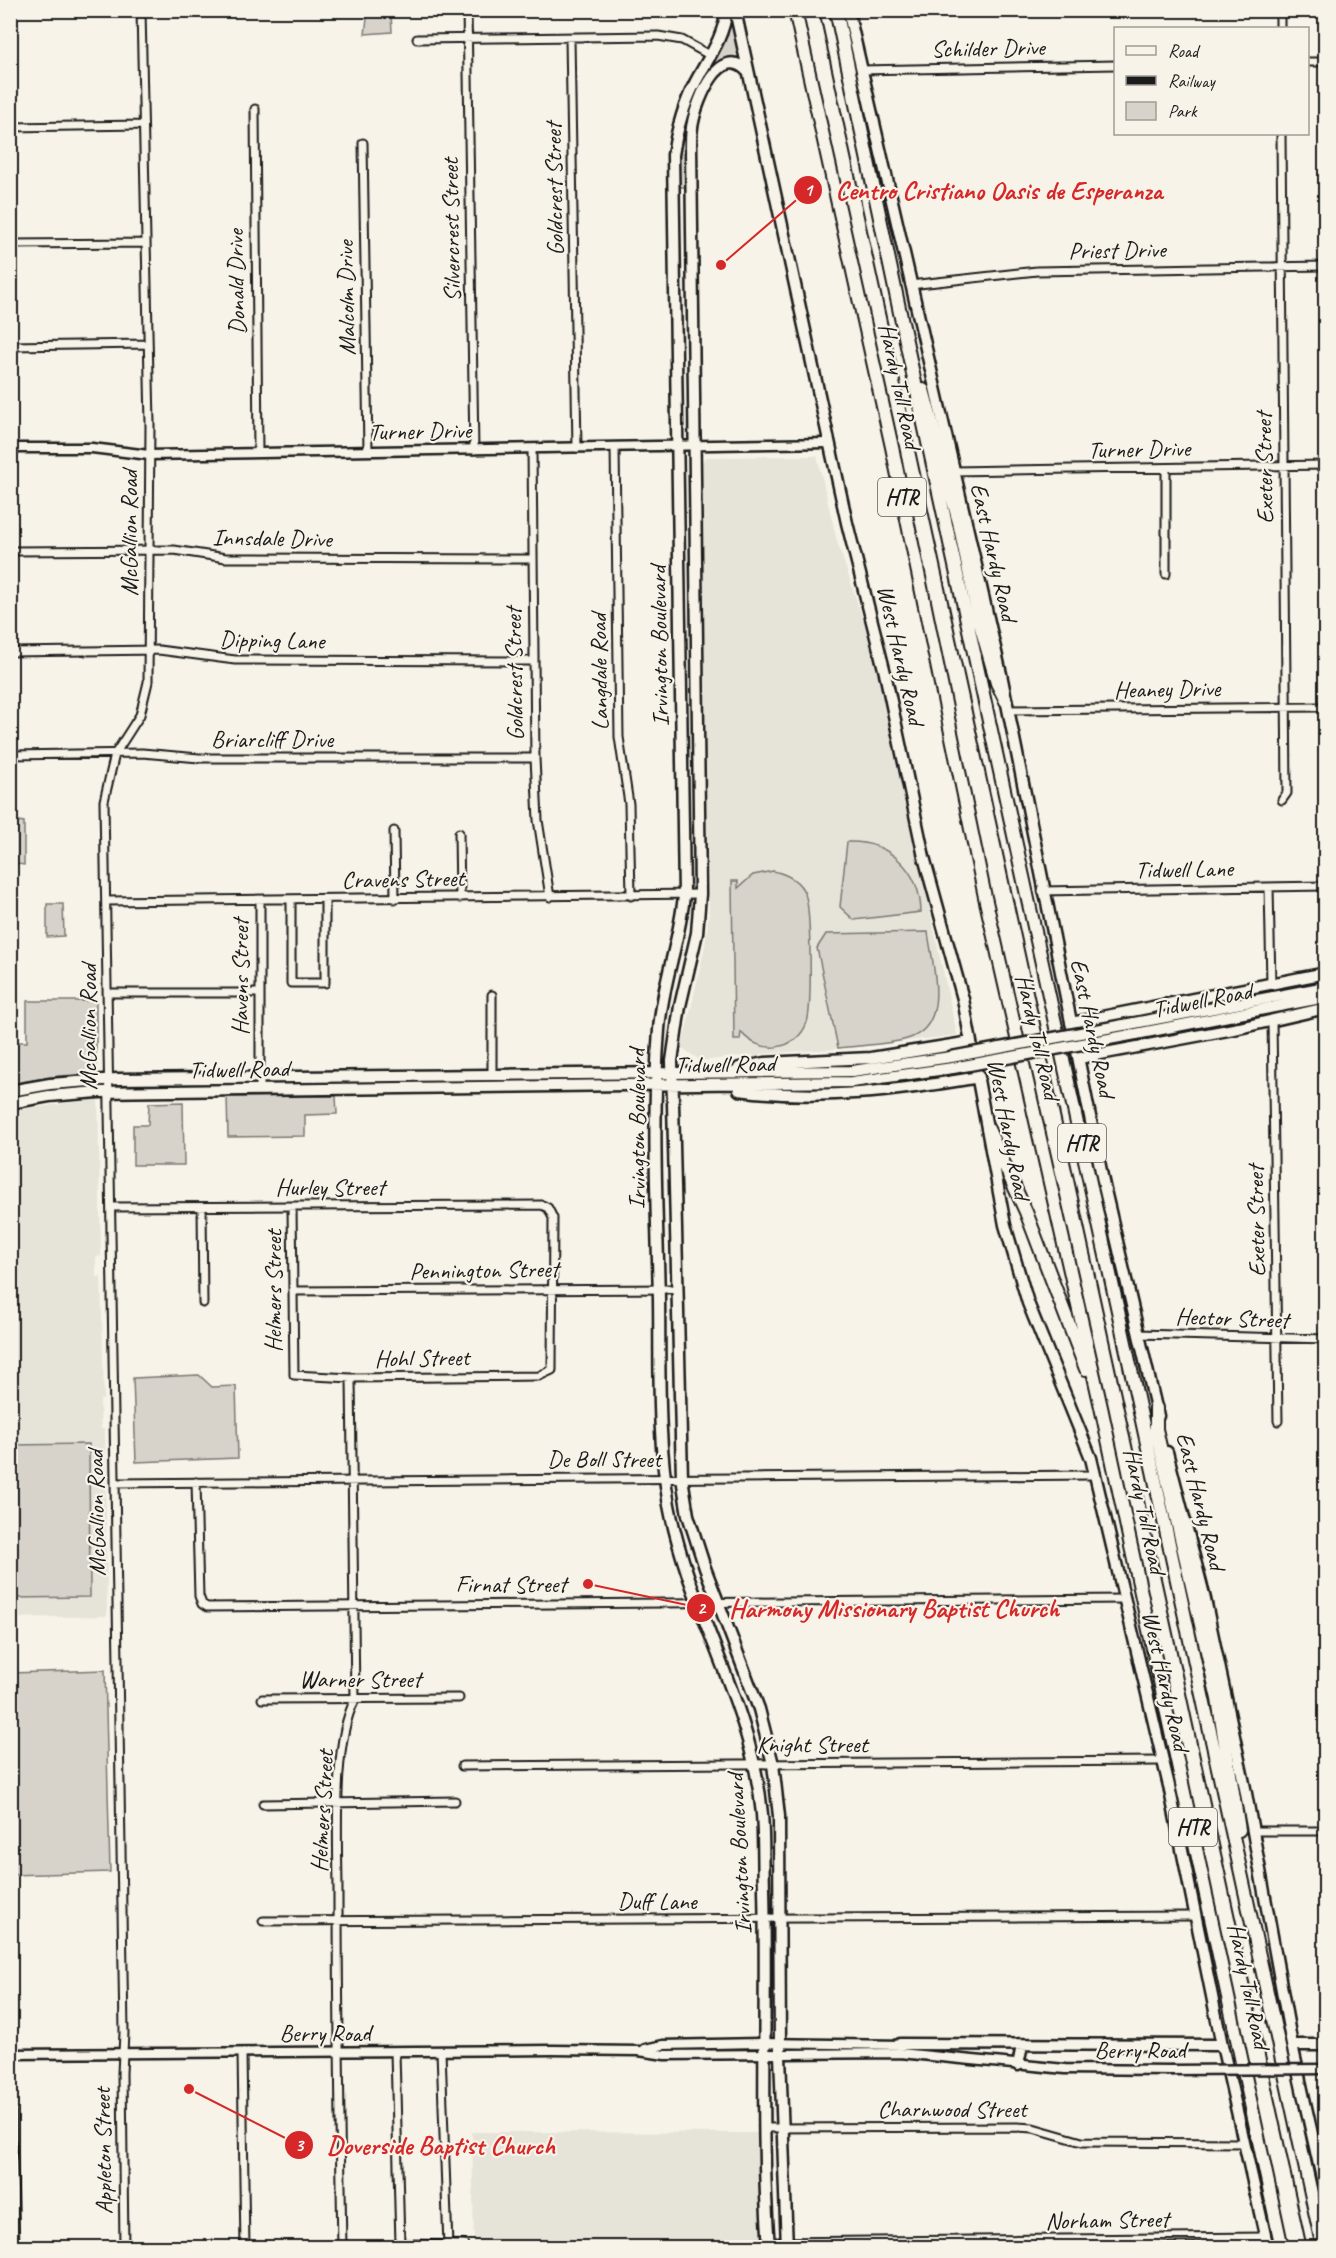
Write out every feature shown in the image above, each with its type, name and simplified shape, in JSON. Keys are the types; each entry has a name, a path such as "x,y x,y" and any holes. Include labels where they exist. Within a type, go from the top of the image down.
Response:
{"highway":[{"name":"Hardy Toll Road","path":"795,10 892,447 985,897 1101,1407 1282,2247"},
{"name":"Hardy Toll Road","path":"836,10 910,360 1323,2247"},
{"path":"910,360 925,394 959,522 979,620 997,682 1007,706"},
{"path":"988,1129 1026,1212 1101,1407"},
{"path":"1156,1408 1156,1429 1226,1740 1252,1926"}],"main road":[{"name":"Irvington Boulevard","path":"727,10 722,36 684,105 676,131 673,155 684,895 682,922 659,1026 657,1188 666,1478 677,1538 742,1713 755,1764 762,1815 765,1919 765,2128 769,2245"},
{"name":"West Hardy Road","path":"735,10 830,443 885,673 924,857 963,999 1014,1257 1028,1303 1084,1439 1094,1475 1163,1761 1222,2045 1267,2242"},
{"name":"East Hardy Road","path":"848,10 1007,706 1042,891 1079,1058 1104,1186 1156,1408 1205,1599 1292,2045 1326,2196"},
{"name":"Irvington Boulevard","path":"748,72 735,63 720,67 708,82 696,110 691,146 700,894 697,933 675,1032 672,1080 682,1478 688,1515 717,1601 759,1709 773,1764 779,1816 780,2055 787,2244"},
{"path":"684,105 696,110"},
{"path":"675,200 691,199"},
{"path":"676,355 693,353"},
{"path":"680,568 696,568"},
{"path":"680,693 698,692"},
{"path":"683,794 699,793"},
{"path":"682,922 680,964 687,975"},
{"path":"1071,1023 1326,973"},
{"name":"Tidwell Road","path":"1135,1029 1326,987"},
{"name":"Tidwell Road","path":"13,1091 108,1079 260,1084 657,1080 709,1085 852,1082 1135,1029 1326,998"},
{"path":"1079,1058 1272,1021 1326,1008"},
{"path":"1090,1019 1083,1028 1085,1041 1091,1048 1104,1054"},
{"path":"715,1074 765,1063 871,1058 971,1042"},
{"path":"951,1045 962,1052 964,1058 965,1068 957,1081"},
{"name":"Tidwell Road","path":"672,1080 715,1074 852,1071 952,1063"},
{"path":"709,1085 765,1093 837,1096 979,1077"},
{"name":"Tidwell Road","path":"14,1103 69,1093 260,1084"},
{"path":"13,1091 14,1103"},
{"path":"657,1188 675,1186"},
{"path":"900,2044 1222,2045"},
{"path":"1292,2045 1326,2045"},
{"path":"1018,2065 1022,2046"}],"street":[{"name":"McGallion Road","path":"123,2053 112,1207 104,801 115,754 140,715 146,700 149,651 149,455 141,10"},
{"name":"Silvercrest Street","path":"467,10 474,450"},
{"path":"1280,10 1280,27"},
{"path":"417,39 670,37 696,46 711,56"},
{"name":"Goldcrest Street","path":"570,38 577,448"},
{"path":"1309,62 1326,62"},
{"name":"Schilder Drive","path":"861,70 1114,66"},
{"name":"Donald Drive","path":"255,109 258,453"},
{"path":"10,127 142,125"},
{"name":"Exeter Street","path":"1281,135 1287,793 1282,801"},
{"name":"Malcolm Drive","path":"363,144 368,451"},
{"path":"10,244 144,243"},
{"name":"Priest Drive","path":"910,285 1036,271 1326,266"},
{"path":"10,346 147,344"},
{"name":"Turner Drive","path":"10,448 92,448 149,455 830,443"},
{"name":"Langdale Road","path":"615,448 619,737 629,804 631,896"},
{"name":"Goldcrest Street","path":"532,449 535,758 539,829 550,897"},
{"name":"Turner Drive","path":"954,471 1326,465"},
{"path":"1166,468 1166,574"},
{"name":"Innsdale Drive","path":"10,550 174,550 226,558 532,559"},
{"name":"Dipping Lane","path":"10,652 149,651 236,660 534,661"},
{"name":"Heaney Drive","path":"1007,706 1326,707"},
{"name":"Briarcliff Drive","path":"10,755 160,753 199,758 535,758"},
{"path":"394,831 395,899"},
{"path":"459,833 460,898"},
{"name":"Tidwell Lane","path":"1042,891 1326,886"},
{"path":"1269,887 1270,984"},
{"name":"Cravens Street","path":"106,901 700,894"},
{"path":"291,900 291,984 326,983 325,899"},
{"name":"Havens Street","path":"260,900 260,1084"},
{"path":"108,993 260,993"},
{"path":"492,995 492,1081"},
{"name":"Exeter Street","path":"1272,1021 1278,1421"},
{"name":"Hurley Street","path":"112,1207 542,1205 548,1208 553,1218 553,1289"},
{"path":"201,1207 203,1303"},
{"name":"Helmers Street","path":"292,1207 294,1375"},
{"name":"Hohl Street","path":"294,1375 351,1378 538,1376 549,1373 553,1357 553,1289"},
{"name":"Pennington Street","path":"293,1291 676,1289"},
{"name":"Hector Street","path":"1138,1334 1326,1339"},
{"name":"Helmers Street","path":"342,2247 338,2053 338,1778 347,1713 355,1700 351,1378"},
{"name":"De Boll Street","path":"114,1483 1094,1475"},
{"name":"Firnat Street","path":"196,1482 199,1596 202,1604 207,1607 1125,1599"},
{"name":"Warner Street","path":"262,1699 459,1698"},
{"name":"Knight Street","path":"462,1766 1163,1761"},
{"path":"263,1804 455,1802"},
{"path":"1252,1831 1326,1831"},
{"name":"Duff Lane","path":"263,1922 1195,1916"},
{"name":"Berry Road","path":"639,2050 663,2045 900,2044 933,2049 955,2057"},
{"name":"Berry Road","path":"10,2054 639,2050 665,2055 900,2053 1065,2069 1326,2069"},
{"path":"441,2051 448,2246"},
{"path":"395,2052 399,2241 403,2246 464,2246"},
{"name":"Appleton Street","path":"123,2053 124,2247"},
{"path":"242,2053 245,2247"},
{"path":"10,2054 13,2060 15,2247"},
{"name":"Charnwood Street","path":"765,2128 1017,2127 1034,2128 1082,2142 1244,2143"},
{"name":"Norham Street","path":"769,2245 1267,2242"}],"shaded area":[{"path":"817,456 837,541 873,650 957,1035 851,1048 760,1054 757,1059 752,1055 701,1061 682,1048 705,946 709,913 701,462 707,457"},
{"path":"98,1099 101,1256 96,1257 96,1277 101,1277 104,1399 100,1400 101,1429 104,1429 105,1433 107,1616 11,1618 10,1111"},
{"path":"472,2132 758,2133 764,2247 474,2247"}],"green space":[{"path":"368,11 391,13 392,32 365,34"},
{"path":"730,19 733,19 741,58 734,59 696,97 693,96 717,54"},
{"path":"686,113 690,114 686,187 679,187 678,155"},
{"path":"11,820 24,822 24,865 11,863"},
{"path":"847,842 876,846 889,852 899,861 915,883 921,912 854,920 840,907"},
{"path":"773,871 792,879 800,885 805,894 810,937 810,998 807,1022 802,1032 786,1044 767,1047 749,1039 741,1032 740,1040 734,1040 732,881 738,881 738,888 753,875"},
{"path":"47,904 63,904 64,936 47,937"},
{"path":"928,932 936,993 930,1021 921,1032 907,1039 838,1048 817,948 826,934"},
{"path":"27,1001 96,1001 96,1074 59,1076 11,1084 11,1042 27,1042"},
{"path":"336,1096 337,1114 305,1115 305,1136 228,1137 227,1097"},
{"path":"183,1102 184,1165 133,1165 133,1125 148,1125 149,1103"},
{"path":"199,1375 212,1387 236,1386 238,1458 136,1462 133,1378"},
{"path":"89,1444 90,1597 11,1598 11,1445"},
{"path":"105,1670 110,1872 11,1875 11,1673"}],"railway":[{"path":"819,10 1307,2248"}],"place":[{"name":"Centro Cristiano Oasis de Esperanza","path":"721,265"},
{"name":"Harmony Missionary Baptist Church","path":"588,1584"},
{"name":"Doverside Baptist Church","path":"189,2089"}]}
